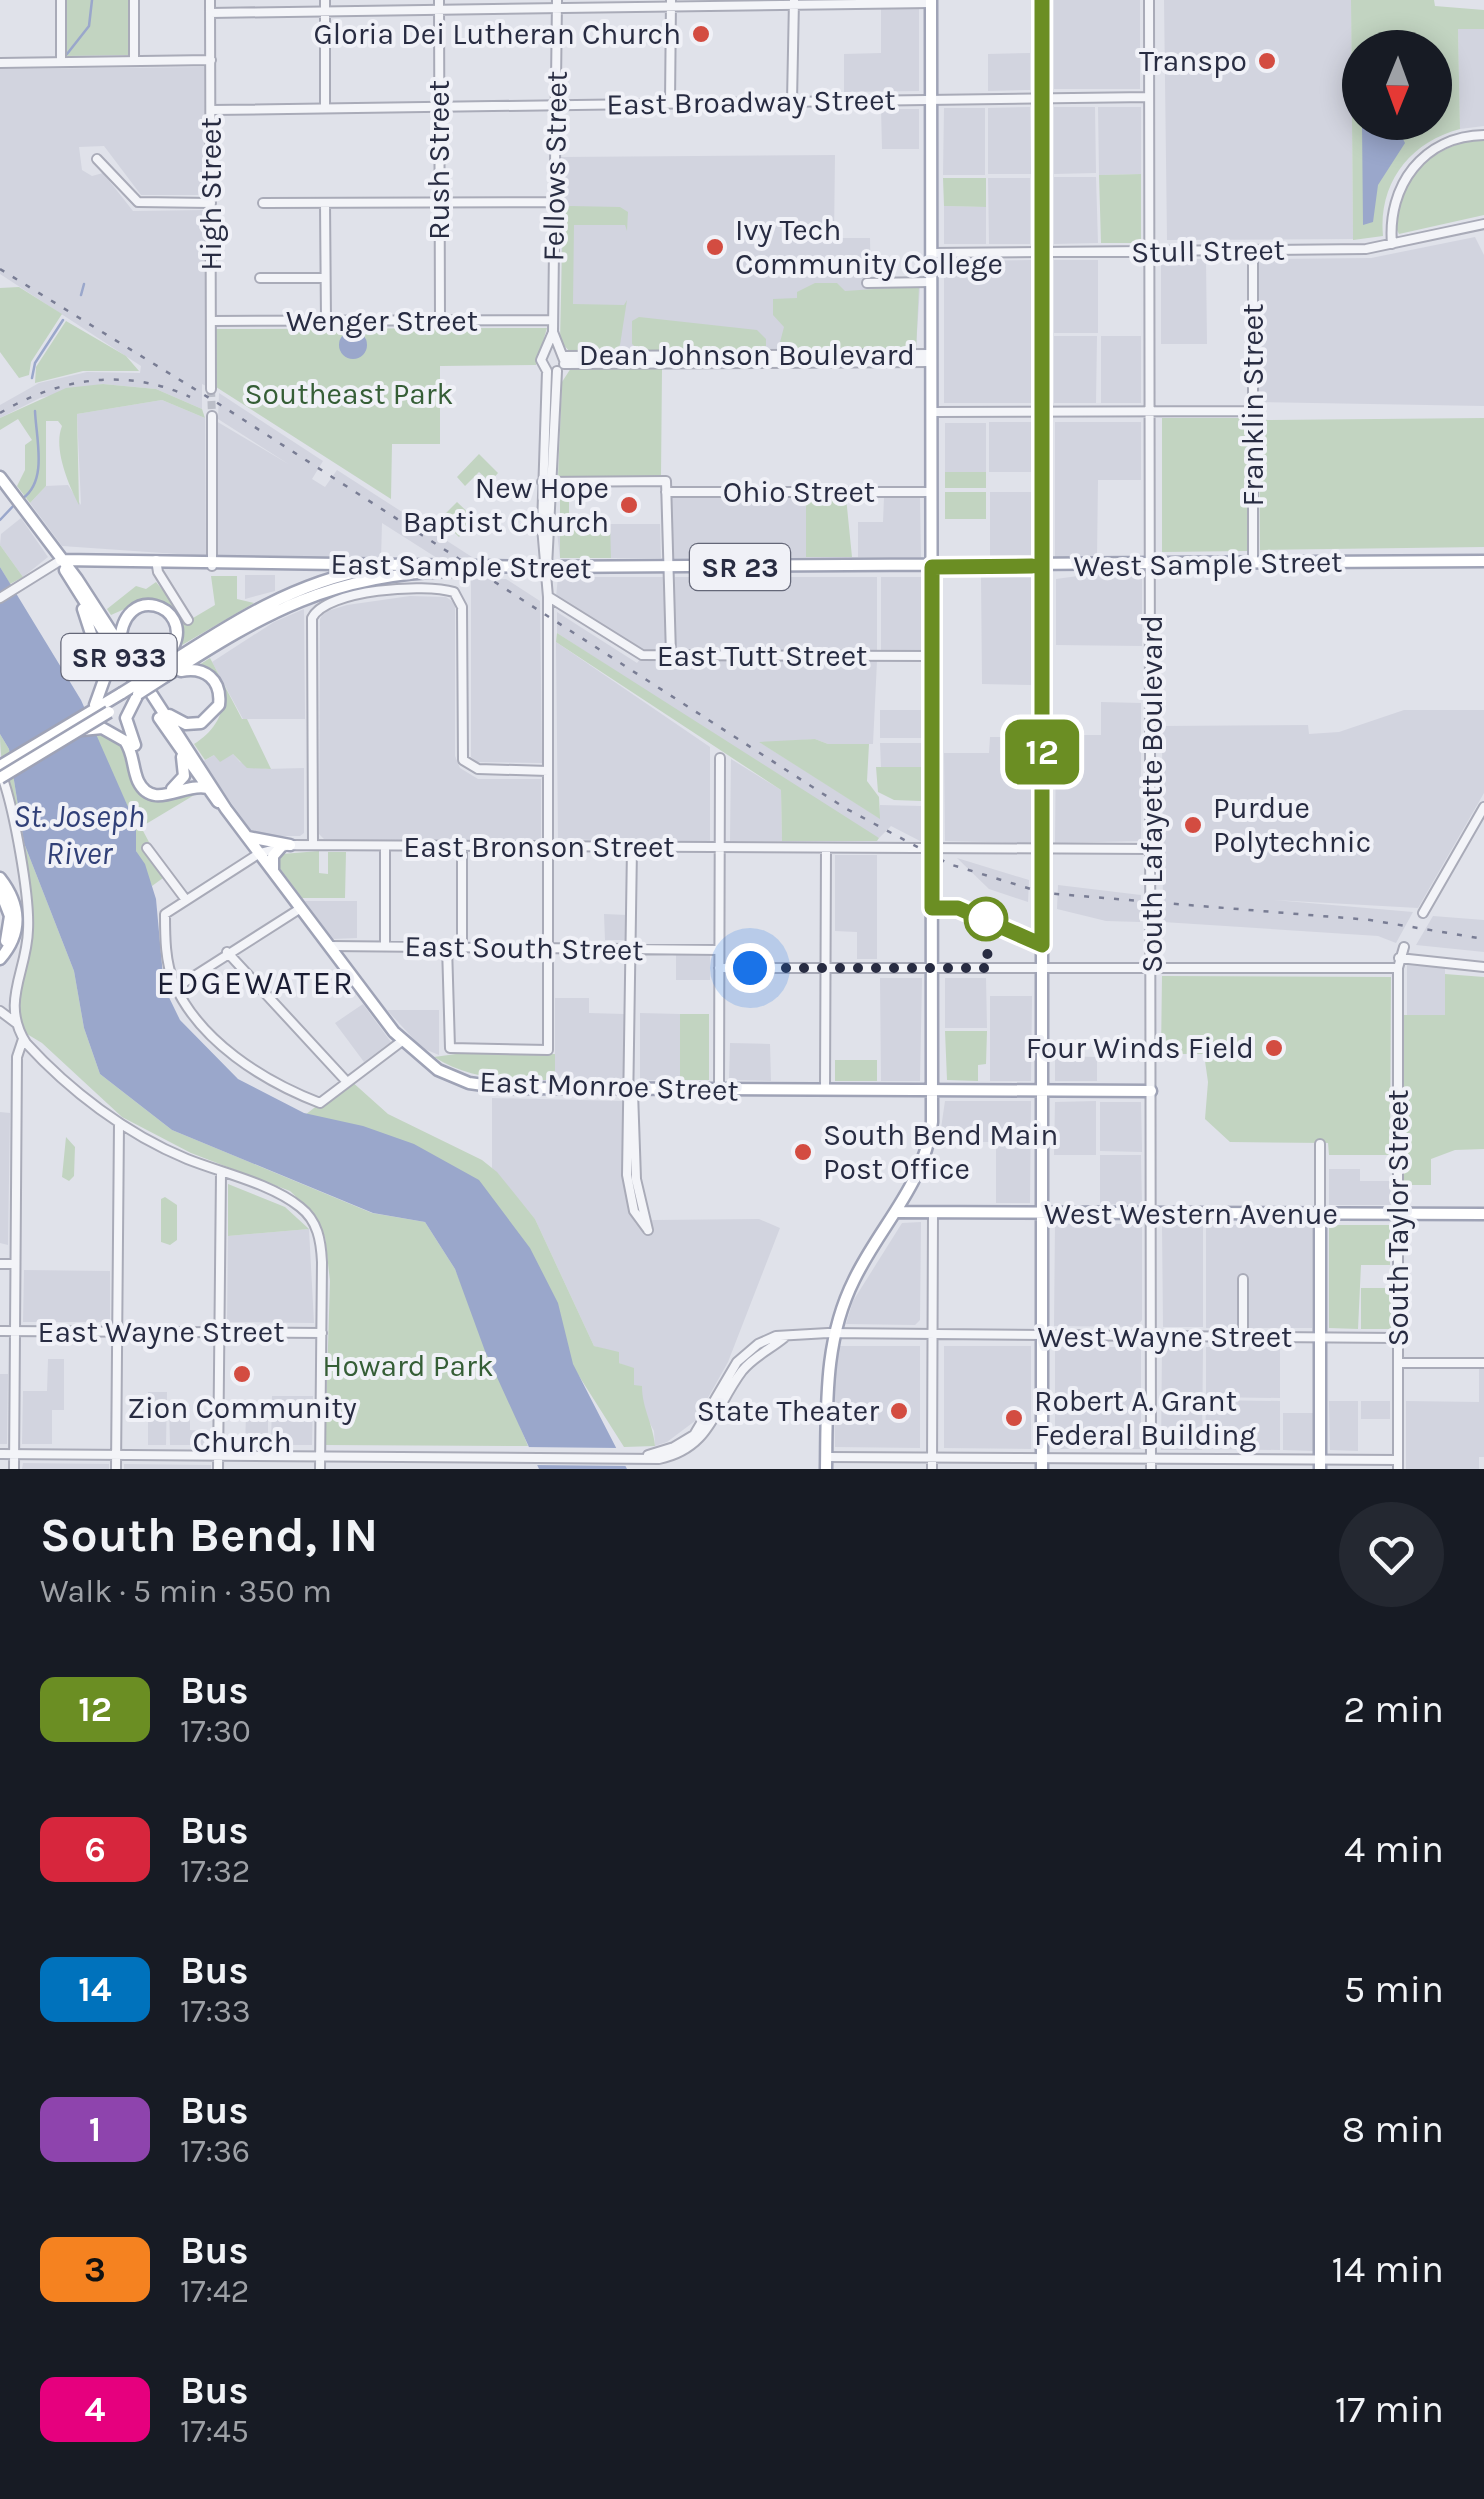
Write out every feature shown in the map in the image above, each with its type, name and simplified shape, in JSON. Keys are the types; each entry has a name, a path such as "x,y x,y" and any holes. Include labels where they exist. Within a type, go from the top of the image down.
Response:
{"main road":[{"path":"1042,0 1042,1463"},
{"path":"826,1463 827,1382 834,1333 860,1267 898,1212 925,1157 932,1090 930,1"},
{"name":"SR 933","path":"0,477 61,560 80,598 181,752 185,772 179,785 169,790 151,787 126,725 129,698"},
{"path":"53,549 106,559"},
{"path":"61,560 226,809"},
{"name":"East Sample Street","path":"61,560 156,560 212,566 932,567"},
{"name":"West Sample Street","path":"932,567 1152,561 1484,561"},
{"name":"SR 23","path":"0,772 77,732 104,705 129,698 255,609 308,585 351,572 411,564"},
{"name":"SR 23","path":"129,698 146,678 259,617 334,586 398,573 542,567"},
{"path":"0,772 104,705 105,677 80,598"},
{"path":"120,645 121,626 130,612 145,604 161,607 174,620 177,633 164,670 204,672 214,680 220,698 212,716 201,723 186,724 163,711"},
{"path":"77,732 102,728 120,737 132,754 138,780 148,792 164,796 193,786 206,788"},
{"path":"181,752 226,809"},
{"name":"East Monroe Street","path":"226,809 402,1041 438,1070 480,1086 1152,1091"},
{"path":"248,837 285,846"},
{"path":"273,872 273,856 285,846"},
{"path":"0,878 14,899 18,920 16,936 0,959"},
{"path":"0,890 10,916 10,931 0,950"},
{"name":"West Western Avenue","path":"898,1212 1484,1214"},
{"path":"1320,1214 1320,1465"}],"street":[{"path":"61,0 61,62"},
{"path":"134,0 134,61"},
{"name":"High Street","path":"210,0 212,389"},
{"name":"South Lafayette Boulevard","path":"1149,0 1151,1469"},
{"path":"210,13 324,5 930,1"},
{"path":"792,101 794,2"},
{"path":"670,103 671,3"},
{"name":"Rush Street","path":"439,4 440,321"},
{"name":"Fellows Street","path":"447,946 448,1046 548,1050 548,597 542,567 551,556 546,482 558,362 553,332 557,4"},
{"path":"324,5 325,108"},
{"path":"0,63 211,60"},
{"name":"East Broadway Street","path":"211,110 1150,97"},
{"path":"1392,244 1393,207 1400,184 1414,166 1438,146 1484,135"},
{"path":"97,159 138,202 211,202"},
{"path":"263,202 555,202"},
{"path":"325,202 326,321"},
{"name":"Stull Street","path":"931,253 1252,250 1392,244 1483,226"},
{"name":"Franklin Street","path":"1252,250 1253,560"},
{"path":"260,278 326,278"},
{"path":"867,283 931,282"},
{"name":"Wenger Street","path":"211,322 553,320"},
{"name":"Fellows Street","path":"547,350 553,332"},
{"path":"547,350 541,360 558,362"},
{"name":"Dean Johnson Boulevard","path":"547,350 558,362 932,358"},
{"path":"932,412 1253,411"},
{"path":"212,416 212,566"},
{"name":"Ohio Street","path":"546,482 932,492"},
{"path":"666,487 671,656"},
{"path":"0,598 61,560"},
{"path":"156,560 158,572 188,620"},
{"path":"313,844 312,622 323,605 370,593 426,588 458,596 462,607 463,760 478,770 548,771"},
{"name":"East Tutt Street","path":"548,597 637,654 932,656"},
{"path":"718,1089 720,758"},
{"path":"0,772 28,920 13,993 16,1024 23,1039 119,1122 162,1148 286,1198 305,1211 321,1244 320,1469"},
{"path":"1423,913 1484,807"},
{"name":"East Bronson Street","path":"177,988 167,955 165,914 260,854 285,846 1152,849"},
{"path":"385,847 385,946"},
{"path":"462,847 462,946"},
{"path":"147,848 186,900"},
{"path":"632,848 628,1188 638,1220 648,1230 636,1178 632,1088"},
{"path":"824,1090 826,848"},
{"path":"300,908 282,924 227,952 177,988 202,1024 245,1064 320,1103 402,1041"},
{"name":"East South Street","path":"330,946 719,950"},
{"path":"1399,963 1404,947"},
{"path":"227,952 347,1082"},
{"path":"719,968 1042,969 1399,963 1484,967"},
{"name":"South Taylor Street","path":"1398,1465 1399,963"},
{"path":"0,1011 16,1024"},
{"path":"14,1469 17,1057 23,1039"},
{"path":"116,1469 119,1122"},
{"path":"1320,1144 1320,1214"},
{"path":"218,1469 221,1172"},
{"path":"932,1213 932,1469"},
{"path":"0,1264 16,1264"},
{"path":"1242,1337 1243,1279"},
{"name":"East Wayne Street","path":"0,1331 322,1333"},
{"path":"0,1454 668,1457 699,1441 742,1372 785,1337 834,1333 932,1335"},
{"name":"West Wayne Street","path":"932,1335 1398,1338"},
{"path":"1398,1363 1484,1363"},
{"path":"422,1456 422,1469"},
{"path":"491,1456 493,1469"},
{"path":"826,1463 932,1458 1042,1463 1151,1458 1244,1464 1398,1465"}],"shaded area":[{"path":"1054,0 1140,0 1140,89 1054,89"},
{"path":"1164,0 1351,0 1351,30 1342,30 1342,140 1352,140 1353,239 1167,240"},
{"path":"919,8 919,91 844,92 844,54 881,53 881,9"},
{"path":"1458,29 1484,29 1484,126 1460,129"},
{"path":"1030,53 1030,90 988,91 988,54"},
{"path":"204,67 205,195 141,195 104,146 79,147 82,170 92,176 103,173 133,211 205,210 206,386 202,384 202,409 156,389 103,384 40,398 0,418 0,405 39,383 87,372 140,373 141,366 0,274 0,69"},
{"path":"1030,107 1031,174 988,174 988,108"},
{"path":"1054,107 1095,107 1096,173 1054,174"},
{"path":"1098,107 1141,107 1141,174 1099,175"},
{"path":"944,108 985,108 985,175 943,175"},
{"path":"881,109 919,109 919,149 882,149"},
{"name":"Ivy Tech Community College","path":"835,155 834,238 870,238 871,287 920,287 916,348 573,350 562,343 561,157"},
{"path":"1054,177 1096,177 1098,243 1054,244"},
{"path":"988,178 1030,178 1030,244 989,244"},
{"path":"944,206 986,207 986,244 944,244"},
{"path":"1475,237 1484,255 1484,406 1259,402 1258,259 1371,258"},
{"path":"1161,259 1206,259 1207,344 1161,344"},
{"path":"1031,260 1031,403 944,403 944,261"},
{"path":"1054,260 1098,260 1098,333 1054,333"},
{"path":"1054,336 1097,336 1096,403 1054,403"},
{"path":"1101,336 1141,336 1141,403 1101,403"},
{"path":"219,393 323,461 312,479 325,487 337,470 472,557 437,558 382,523 381,559 218,559 216,421 290,465 218,419"},
{"path":"162,400 205,418 206,556 62,546 30,503 46,486 68,485 81,505 77,414"},
{"path":"989,422 1031,422 1031,472 989,472"},
{"path":"1055,422 1141,422 1141,480 1098,480 1097,558 1055,558"},
{"path":"945,423 986,423 986,472 945,472"},
{"path":"990,492 1031,492 1032,558 990,558"},
{"path":"671,497 806,497 806,557 671,558"},
{"path":"884,497 920,497 921,557 858,557 858,522 883,522"},
{"path":"21,518 48,557 23,577 0,545 1,534"},
{"path":"556,524 660,524 661,558 560,558"},
{"path":"1142,570 1142,646 1056,645 1056,579"},
{"path":"245,575 275,575 275,591 245,599"},
{"path":"1031,576 1032,685 982,684 981,577"},
{"path":"558,577 667,577 667,651 639,650 556,597"},
{"path":"675,577 877,577 877,651 674,650"},
{"path":"881,577 921,577 921,652 881,652"},
{"path":"471,579 506,579 540,601 542,763 477,762 471,757"},
{"path":"410,596 446,597 455,603 455,756 460,768 478,779 541,779 541,844 379,843 324,839 319,834 320,619 324,612 347,605"},
{"path":"304,609 305,719 243,719 212,662 274,622"},
{"path":"557,612 637,663 640,659 877,661 873,744 828,744 815,739 761,743 879,818 880,805 921,806 922,842 891,826 879,838 859,830 557,633"},
{"path":"556,642 710,747 710,843 558,839"},
{"path":"1101,702 1141,703 1141,841 1055,843 1056,735 1101,735"},
{"path":"880,710 921,710 921,738 880,738"},
{"path":"1404,710 1484,710 1484,793 1418,908 1274,900 1413,912 1396,943 1378,936 1163,922 1162,726 1308,725 1309,734 1339,732"},
{"path":"990,737 1032,737 1031,843 945,841 944,753 989,753"},
{"path":"880,743 922,743 922,767 881,767"},
{"path":"233,754 240,762 266,769 304,768 304,833 255,836 202,762 214,755"},
{"path":"731,759 781,790 782,841 730,841"},
{"path":"835,855 877,855 877,959 857,959 857,932 835,931"},
{"path":"957,858 1029,880 1028,902 989,889"},
{"path":"1058,885 1141,895 1140,922 1106,921 1057,909"},
{"path":"305,901 357,901 357,938 332,939"},
{"path":"604,914 627,915 627,940 605,940"},
{"path":"1433,916 1484,920 1484,952 1416,945"},
{"path":"676,955 710,956 710,980 676,980"},
{"path":"1407,965 1445,967 1445,1015 1407,1015"},
{"path":"880,978 922,978 920,1081 881,1081"},
{"path":"945,978 986,978 987,1028 945,1028"},
{"path":"990,996 1032,996 1031,1081 990,1081"},
{"path":"555,998 589,998 589,1013 624,1014 624,1080 555,1080"},
{"path":"363,1004 391,1042 364,1062 335,1023"},
{"path":"387,1010 439,1010 439,1055 422,1048"},
{"path":"640,1013 680,1014 680,1080 640,1080"},
{"path":"730,1043 770,1044 771,1081 729,1080"},
{"path":"1055,1056 1097,1057 1097,1081 1055,1081"},
{"path":"492,1098 622,1101 624,1184 636,1224 653,1220 759,1219 780,1228 728,1362 695,1421 667,1442 655,1446 654,1431 642,1408 642,1386 634,1386 631,1368 619,1363 614,1352 594,1346 535,1219 492,1168"},
{"path":"945,1101 1031,1101 1030,1203 996,1203 996,1142 939,1142"},
{"path":"1096,1101 1096,1155 1054,1155 1055,1102"},
{"path":"1100,1102 1141,1102 1142,1152 1100,1151"},
{"path":"0,1112 10,1113 8,1245 0,1243"},
{"path":"1100,1155 1141,1155 1142,1205 1100,1204"},
{"path":"1329,1169 1360,1169 1360,1181 1390,1181 1391,1205 1329,1205"},
{"path":"921,1222 920,1320 915,1325 846,1324 853,1301 902,1223"},
{"path":"1055,1224 1142,1224 1142,1320 1136,1327 1054,1326"},
{"path":"1162,1225 1203,1225 1203,1327 1163,1327"},
{"path":"1206,1225 1312,1225 1312,1328 1206,1328"},
{"path":"309,1229 314,1323 227,1322 228,1236"},
{"path":"24,1270 110,1271 110,1322 23,1322"},
{"path":"839,1346 920,1346 920,1448 835,1447 834,1379"},
{"path":"944,1346 1031,1346 1031,1449 944,1448"},
{"path":"1055,1347 1141,1347 1141,1449 1055,1449"},
{"path":"1162,1347 1203,1347 1202,1450 1161,1450"},
{"path":"1206,1347 1280,1347 1280,1398 1206,1397"},
{"path":"48,1359 64,1359 64,1410 52,1410 52,1444 22,1444 23,1391 47,1391"},
{"path":"1479,1368 1484,1368 1484,1457 1479,1457 1479,1469 1406,1469 1406,1401 1479,1402"},
{"path":"0,1374 8,1374 7,1444 0,1444"},
{"path":"148,1392 167,1392 166,1445 148,1445"},
{"path":"272,1396 313,1396 312,1445 271,1445"},
{"path":"1206,1400 1280,1401 1280,1450 1205,1449"},
{"path":"1329,1401 1358,1401 1358,1451 1330,1450"},
{"path":"1361,1401 1390,1401 1390,1419 1361,1419"},
{"path":"169,1405 190,1405 190,1430 211,1431 210,1445 170,1445"},
{"path":"1283,1413 1313,1413 1313,1451 1283,1450"},
{"path":"246,1416 268,1416 268,1445 245,1445"},
{"path":"23,1463 109,1464 109,1469 22,1469"},
{"path":"124,1464 211,1465 211,1469 124,1469"}],"green space":[{"path":"67,0 129,0 129,55 66,56"},
{"path":"1351,0 1434,0 1435,6 1484,10 1484,29 1458,29 1460,129 1452,132 1452,30 1351,30"},
{"path":"1484,139 1484,215 1399,234 1394,217 1396,200 1404,184 1450,147"},
{"path":"1352,140 1433,140 1412,155 1392,182 1383,217 1383,236 1353,240"},
{"path":"1141,174 1141,243 1101,243 1099,175"},
{"path":"943,178 986,178 986,207 944,206"},
{"path":"620,207 628,212 627,231 625,225 574,225 573,304 624,305 627,300 620,345 614,352 571,353 560,341 563,209"},
{"path":"815,283 837,283 845,291 919,286 916,351 778,350 784,327 773,315 773,299 797,298 797,292"},
{"path":"19,287 62,314 31,362 29,375 19,378 0,352 0,288"},
{"path":"639,317 757,330 766,339 766,349 641,352 632,344 632,321"},
{"path":"66,321 126,356 139,371 83,371 35,383 36,367"},
{"name":"Southeast Park","path":"547,328 536,365 440,366 440,444 392,444 391,499 216,387 216,329"},
{"path":"571,368 766,368 662,369 661,476 558,477 562,382"},
{"path":"103,384 156,389 202,409 205,418 162,400 77,414 79,505 61,455 62,426 58,421 46,421 46,486 30,503 17,486 25,470 25,445 32,440 18,419 0,430 0,418 66,388"},
{"path":"1162,418 1247,418 1247,551 1162,552"},
{"path":"1484,418 1484,547 1260,550 1259,420"},
{"path":"479,454 498,473 490,482 479,472 465,486 457,477"},
{"path":"945,472 986,472 986,488 945,488"},
{"path":"560,488 569,488 569,522 610,522 611,558 560,558"},
{"path":"945,492 986,492 986,519 945,519"},
{"path":"806,497 846,497 852,557 806,557"},
{"path":"457,502 476,520 459,537 440,519"},
{"path":"0,545 23,577 10,584 0,567"},
{"path":"211,576 237,576 237,599 254,603 182,645 174,614 138,603 111,615 107,609 136,586 146,589 156,582 188,621 215,605"},
{"path":"557,633 879,838 782,841 781,790 556,642"},
{"path":"210,658 242,719 247,719 271,769 247,768 233,754 220,762 214,755 205,760 194,744 214,726 223,704 218,683 199,665"},
{"name":"Howard Park","path":"0,734 9,749 24,843 74,971 84,1028 100,1074 172,1130 372,1213 425,1222 455,1269 528,1446 325,1445 330,1281 325,1237 315,1215 290,1191 191,1153 122,1117 42,1043 22,1031 19,1006 32,932 32,907 6,783"},
{"path":"105,735 121,745 130,778 150,800 173,800 201,791 141,827 150,844 144,848 163,878 152,886 136,851 136,825 95,736"},
{"path":"815,739 828,744 869,744 867,781 879,797 880,819 759,742"},
{"path":"876,767 922,767 921,801 894,800 878,792"},
{"path":"319,851 319,873 328,874 328,852 346,852 345,898 302,898 278,866 282,854"},
{"path":"1445,974 1484,977 1484,1149 1455,1150 1431,1159 1431,1185 1403,1185 1403,1015 1445,1015"},
{"path":"1162,976 1391,977 1390,1155 1329,1155 1328,1143 1230,1142 1205,1119 1208,1082 1204,1054 1161,1054"},
{"path":"680,1014 709,1014 709,1080 680,1080"},
{"path":"945,1031 987,1031 986,1064 978,1065 978,1081 947,1080"},
{"path":"555,1054 555,1080 478,1075 434,1057"},
{"path":"835,1060 877,1060 877,1081 835,1081"},
{"path":"350,1080 388,1114 482,1160 497,1172 535,1219 594,1346 619,1352 619,1363 634,1368 634,1385 642,1386 655,1446 624,1447 572,1365 556,1304 305,1115"},
{"path":"66,1137 75,1147 74,1176 69,1181 62,1177"},
{"path":"228,1184 285,1207 309,1229 228,1236"},
{"path":"165,1197 177,1205 177,1240 170,1245 161,1242 161,1199"},
{"path":"1329,1225 1390,1225 1390,1265 1361,1265 1358,1329 1329,1328"},
{"path":"1361,1288 1391,1288 1391,1329 1361,1329"}],"water":[{"path":"1362,140 1404,140 1378,185 1373,222 1363,225"},
{"path":"353,331 363,335 367,345 363,355 353,359 343,355 339,345 343,335"},
{"name":"St. Joseph River","path":"0,567 81,700 136,825 136,851 145,864 156,899 164,987 180,1020 238,1079 304,1113 363,1126 414,1144 479,1180 530,1248 558,1303 573,1364 627,1469 539,1469 485,1351 455,1269 425,1222 373,1213 172,1130 100,1074 84,1028 74,971 24,843 9,749 0,734"}],"pier":[{"path":"523,1447 620,1448 631,1466 531,1465"}],"waterway":[{"path":"67,54 89,26 92,0"},
{"path":"81,295 84,284"},
{"path":"32,378 35,363 63,320"},
{"path":"23,498 36,481 38,470 35,411"},
{"path":"0,520 16,503"}],"tunnel":[{"path":"211,389 212,416"}],"railway":[{"path":"0,269 219,404 845,808 949,864 1044,893 1370,920 1484,939"},
{"path":"0,413 46,392 93,381 142,382 190,397"}],"bus line":[{"name":"12","path":"1032,566 932,567 932,908 958,908 1042,945 1042,0"}],"place":[{"name":"Gloria Dei Lutheran Church","path":"701,34"},
{"name":"Transpo","path":"1267,61"},
{"name":"Ivy Tech Community College","path":"715,247"},
{"name":"New Hope Baptist Church","path":"629,505"},
{"name":"Purdue Polytechnic","path":"1193,825"},
{"name":"Four Winds Field","path":"1274,1048"},
{"name":"South Bend Main Post Office","path":"803,1152"},
{"name":"Zion Community Church","path":"242,1374"},
{"name":"State Theater","path":"899,1411"},
{"name":"Robert A. Grant Federal Building","path":"1014,1418"}],"district":[{"name":"EDGEWATER","path":"256,983"}],"route":[{"path":"750,968 988,968 986,919"}]}
